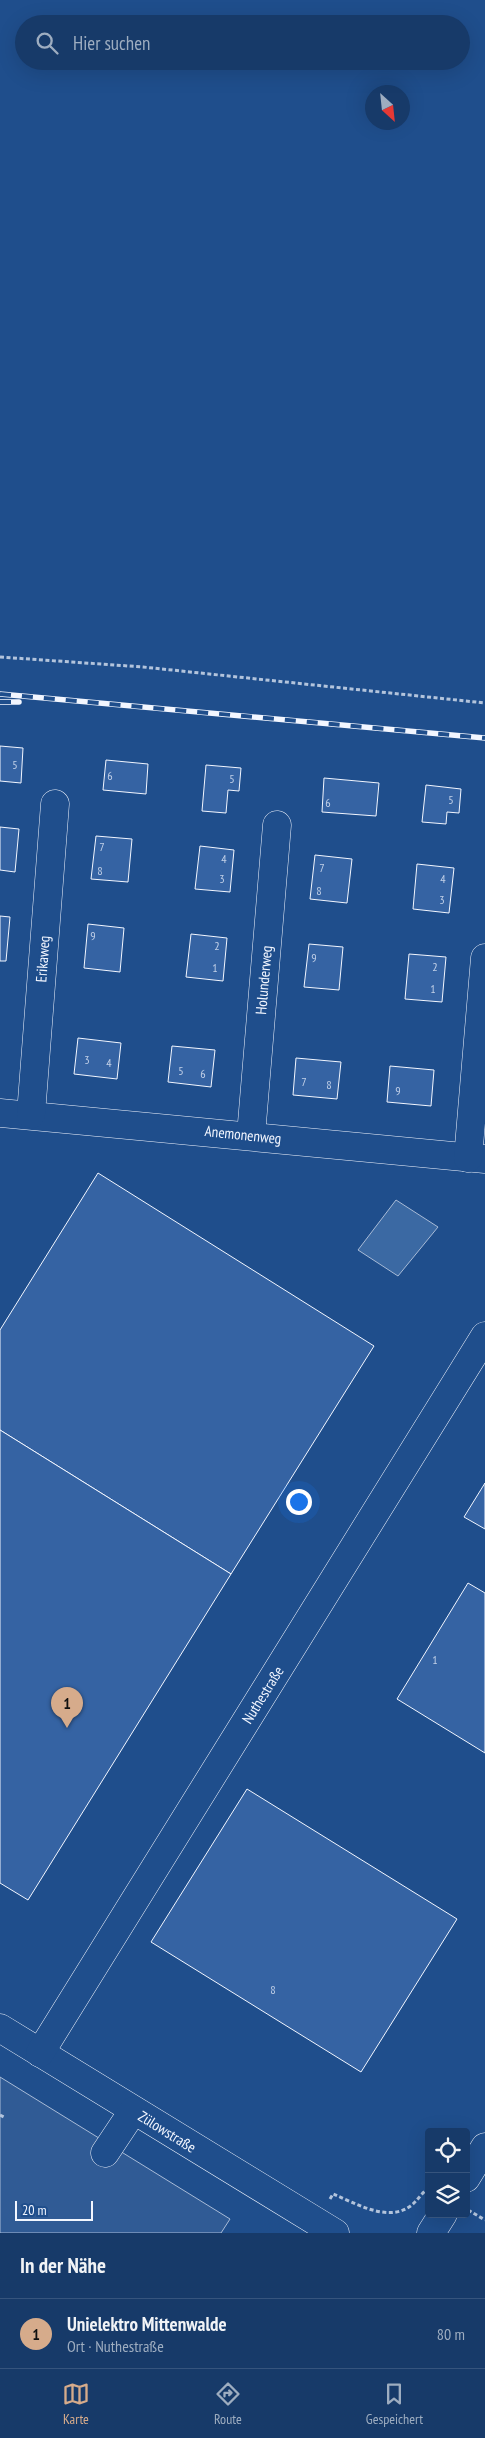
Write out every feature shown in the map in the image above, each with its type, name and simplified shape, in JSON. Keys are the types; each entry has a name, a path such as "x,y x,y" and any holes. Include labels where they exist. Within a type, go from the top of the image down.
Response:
{"street":[{"name":"Erikaweg","path":"31,1114 55,804"},
{"name":"Holunderweg","path":"250,1135 277,824"},
{"path":"476,1158 485,958"},
{"name":"Anemonenweg","path":"0,1113 31,1114 476,1158"},
{"name":"Nuthestraße","path":"40,2053 485,1336"},
{"name":"Zülowstraße","path":"0,2028 133,2111 326,2227"},
{"path":"105,2153 133,2111"},
{"path":"469,2173 485,2148"},
{"path":"431,2233 440,2218"}],"path":[{"path":"0,658 143,667 485,702"},
{"path":"326,2227 333,2194 364,2207 395,2212 408,2209 425,2192"},
{"path":"470,2211 485,2220"}],"shaded area":[{"path":"396,1200 438,1227 398,1276 358,1250"},
{"path":"0,2077 230,2219 221,2233 0,2233"}],"building":[{"path":"0,746 23,748 21,783 0,781"},
{"path":"106,760 148,764 146,794 103,790"},
{"path":"206,765 241,768 239,791 228,790 226,813 202,811"},
{"path":"324,778 379,783 376,816 322,812"},
{"path":"426,785 461,789 459,813 447,812 446,824 422,822"},
{"path":"0,827 19,829 15,872 0,870"},
{"path":"96,836 132,839 128,882 91,879"},
{"path":"200,846 234,850 230,892 195,889"},
{"path":"315,855 352,859 347,903 310,899"},
{"path":"417,864 454,868 449,913 413,909"},
{"path":"0,916 10,917 6,961 0,961"},
{"path":"88,924 124,928 120,972 84,968"},
{"path":"191,934 227,938 223,981 186,977"},
{"path":"309,944 343,947 339,990 304,987"},
{"path":"409,954 446,957 442,1002 405,999"},
{"path":"78,1038 121,1043 117,1079 74,1074"},
{"path":"172,1046 215,1050 211,1087 168,1082"},
{"path":"296,1058 341,1062 337,1099 293,1095"},
{"path":"390,1066 434,1070 431,1106 387,1102"},
{"path":"98,1173 374,1346 231,1574 0,1430 0,1330"},
{"path":"0,1430 231,1574 28,1900 0,1883"},
{"path":"485,1483 485,1529 464,1517"},
{"path":"468,1583 485,1593 485,1753 397,1699"},
{"path":"247,1789 457,1919 361,2072 151,1942"}],"railway":[{"path":"0,694 485,738"},
{"path":"0,702 19,702"}],"place":[{"name":"Unielektro Mittenwalde","path":"67,1728"}]}
